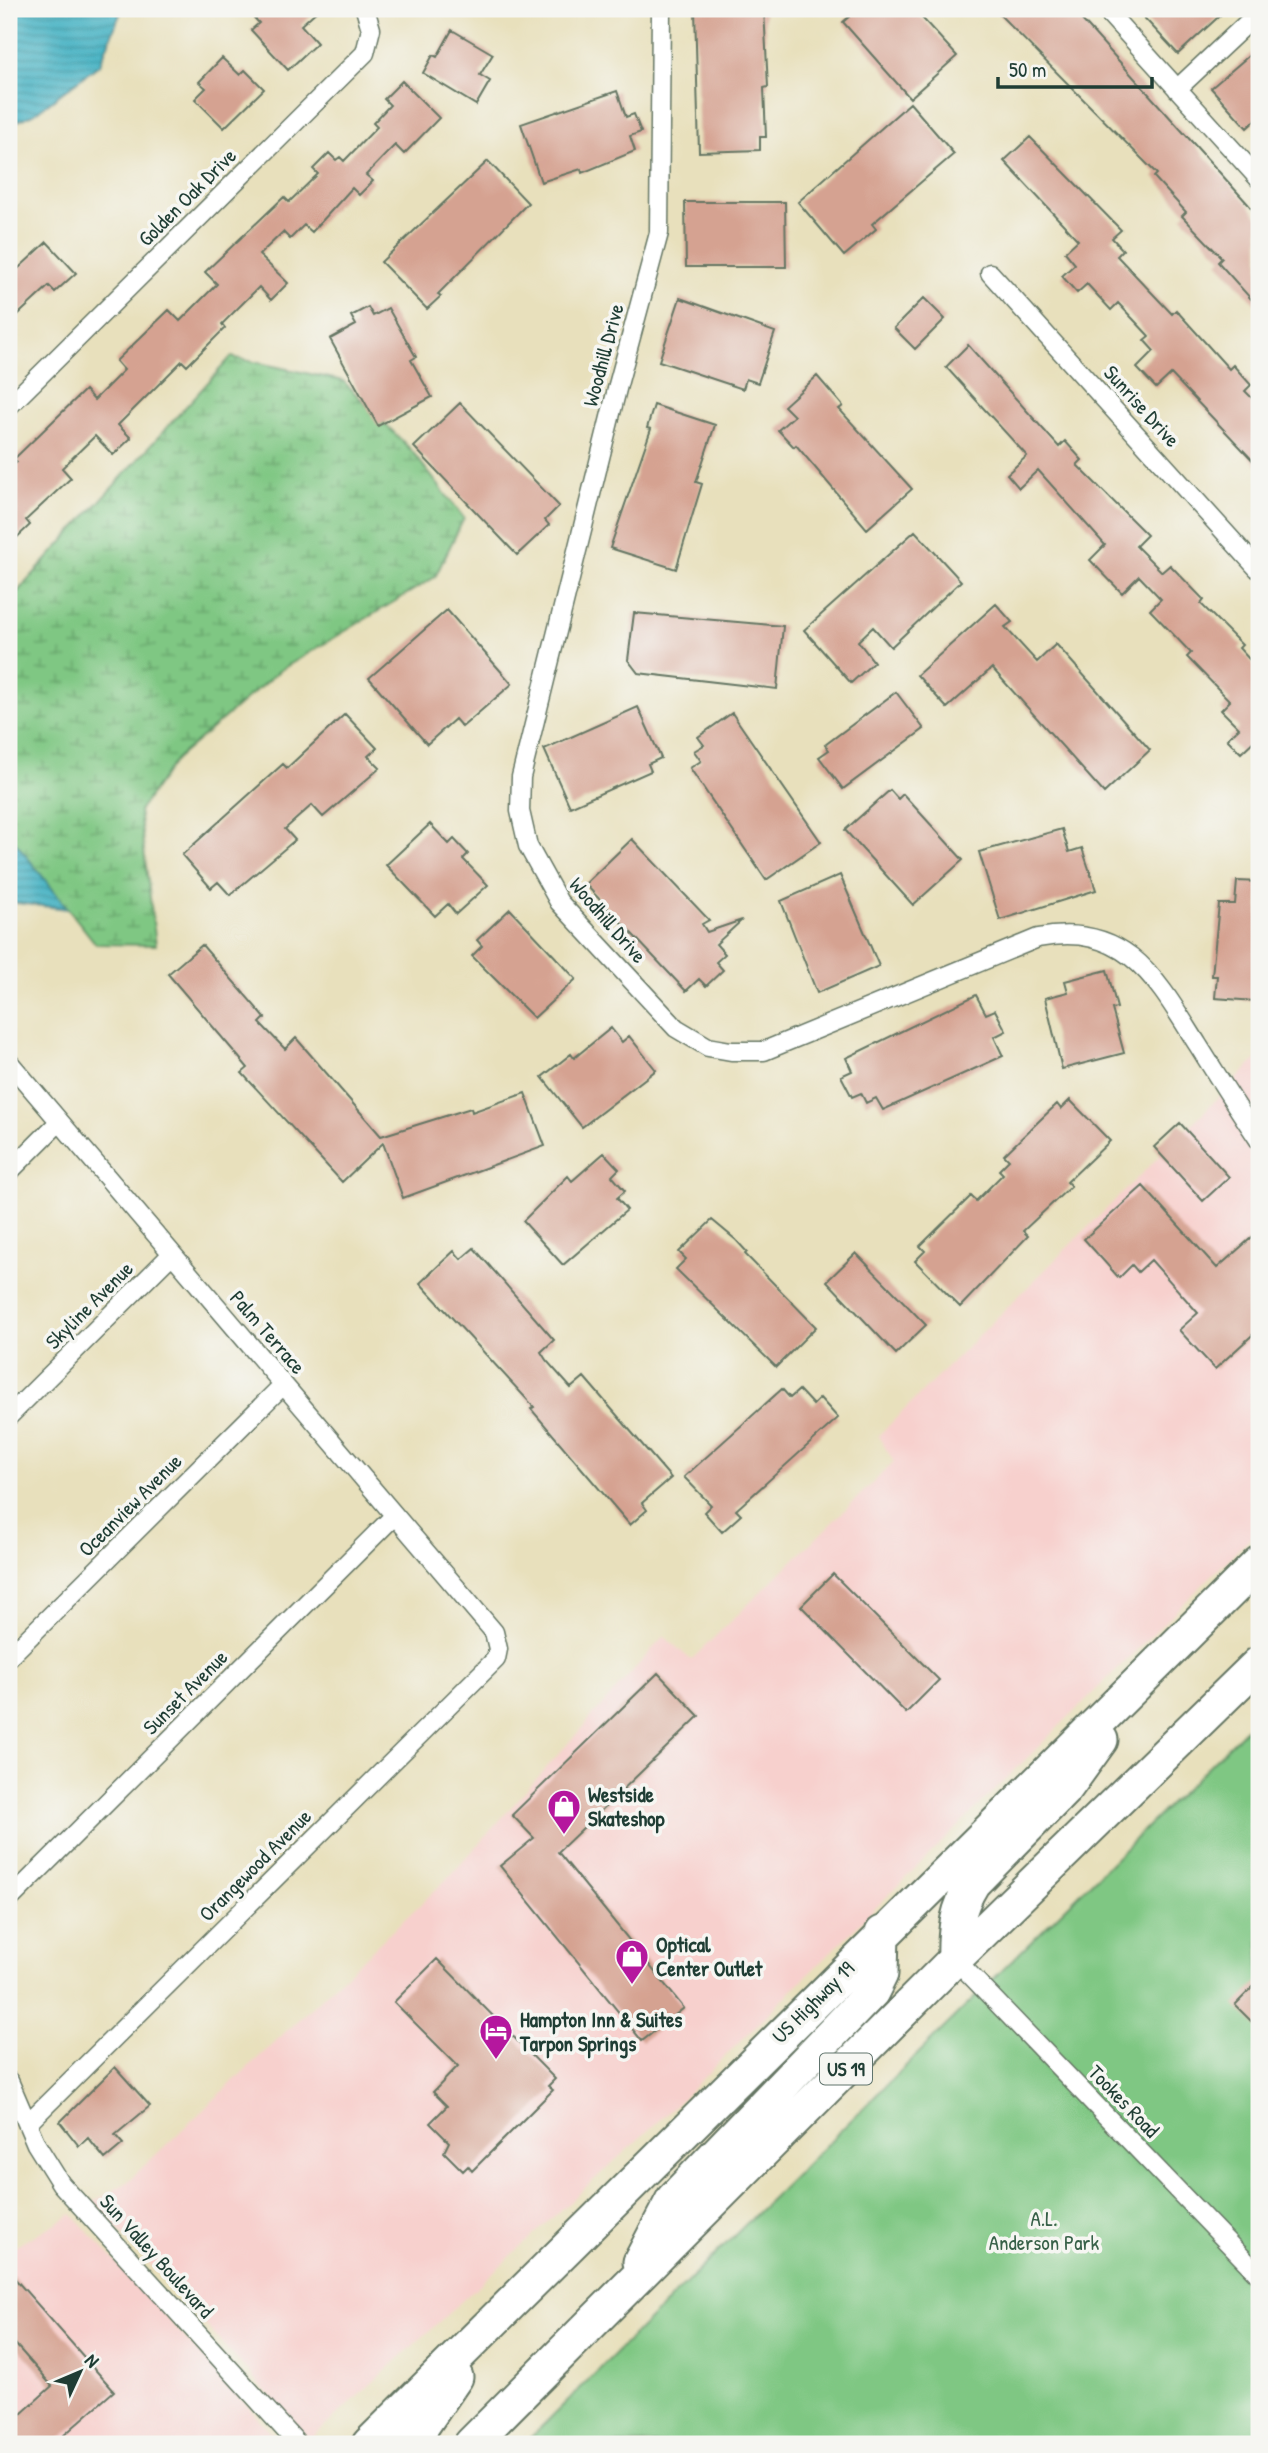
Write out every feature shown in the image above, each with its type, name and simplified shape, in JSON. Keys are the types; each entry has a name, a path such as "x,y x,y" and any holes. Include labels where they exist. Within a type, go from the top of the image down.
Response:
{"highway":[{"name":"US Highway 19","path":"369,2444 882,1933 1259,1563"},
{"path":"955,1959 954,1926 962,1901 973,1883 1067,1787 1158,1661"},
{"name":"US 19","path":"471,2444 955,1959 1259,1662"},
{"path":"624,2292 673,2200 872,1992 881,1975 882,1933"},
{"path":"410,2444 489,2325"}],"street":[{"name":"Golden Oak Drive","path":"9,406 365,53 371,29 365,9"},
{"name":"Woodhill Drive","path":"661,9 659,233 605,436 521,777 520,811 535,862 559,902 676,1028 708,1047 731,1051 764,1051 1038,938 1063,933 1108,943 1136,960 1163,986 1259,1140"},
{"path":"1105,9 1259,179"},
{"path":"1177,89 1259,12"},
{"name":"Sunrise Drive","path":"990,273 1259,570"},
{"name":"Palm Terrace","path":"9,1062 494,1632"},
{"path":"9,1172 59,1122"},
{"name":"Skyline Avenue","path":"9,1416 171,1255"},
{"name":"Oceanview Avenue","path":"9,1657 283,1385"},
{"name":"Sunset Avenue","path":"9,1900 394,1516"},
{"name":"Orangewood Avenue","path":"27,2123 496,1659 498,1649 494,1632"},
{"name":"Tookes Road","path":"955,1959 1259,2275"},
{"name":"Sun Valley Boulevard","path":"9,2081 27,2123 61,2184 298,2444"}],"shaded area":[{"path":"1259,1057 1259,1529 677,2104 310,2440 93,2202 126,2183 450,1876 664,1636 691,1660 894,1462 878,1436"},
{"path":"72,2214 282,2444 9,2444 9,2250"}],"green space":[{"path":"231,357 343,381 411,450 464,518 435,577 279,671 176,759 139,811 156,945 96,944 9,834 9,601"},
{"name":"A.L. Anderson Park","path":"1259,1716 1259,2444 524,2444"}],"water":[{"path":"9,9 122,9 100,64 34,114 9,125"},
{"path":"9,834 68,909 9,902"}],"building":[{"path":"246,9 319,9 301,25 317,43 288,70 251,30 259,23"},
{"path":"695,9 764,9 768,87 764,88 766,137 760,137 760,150 699,152"},
{"path":"858,9 914,9 957,56 910,98 843,22"},
{"path":"994,9 1072,9 1248,204 1259,218 1259,308 1218,262 1222,258 1182,216 1186,212 1154,177 1157,174"},
{"path":"1136,9 1227,9 1178,54"},
{"path":"452,30 493,54 480,75 490,81 476,105 423,73 433,55 437,57"},
{"path":"1259,47 1259,117 1247,128 1211,88"},
{"path":"222,58 240,75 245,70 264,89 224,128 195,99 206,88 199,82"},
{"path":"402,81 439,118 404,154 395,145 366,175 373,181 359,195 352,188 312,232 304,225 290,239 283,232 259,255 288,283 271,300 259,287 222,324 225,328 187,366 182,361 118,425 131,438 113,455 95,436 62,468 71,478 26,520 30,525 9,545 9,469 17,462 14,459 85,390 94,400 124,370 116,361 169,310 180,321 217,284 205,272 284,197 289,202 318,174 313,169 329,153 336,160 340,157 344,161 377,127 373,123 390,105 384,99"},
{"path":"617,91 626,117 634,114 641,132 630,136 635,151 582,173 581,169 541,182 521,124"},
{"path":"910,103 954,154 872,224 876,229 844,256 798,202"},
{"path":"1030,137 1121,230 1112,238 1123,250 1117,256 1172,314 1176,310 1229,369 1233,365 1251,385 1245,391 1259,405 1259,467 1171,374 1156,388 1137,368 1154,351 1144,340 1149,336 1118,303 1111,310 1087,284 1077,293 1062,276 1075,264 1065,252 1078,240 1004,161"},
{"path":"488,161 528,203 438,294 441,296 427,309 381,262"},
{"path":"685,202 785,202 786,267 686,267"},
{"path":"47,242 76,273 55,292 49,286 9,323 9,277"},
{"path":"680,298 775,332 758,383 746,379 743,389 659,361"},
{"path":"924,298 945,319 915,349 894,328"},
{"path":"368,307 373,316 388,308 416,357 411,360 432,397 378,426 330,339 356,325 351,316"},
{"path":"968,345 1059,447 1065,441 1082,460 1077,465 1147,535 1136,546 1162,572 1170,565 1204,600 1201,604 1242,645 1239,648 1259,670 1259,736 1241,753 1227,739 1239,728 1221,710 1230,701 1187,657 1191,653 1150,610 1161,599 1139,576 1122,593 1090,560 1105,545 1038,470 1019,488 1007,474 1027,456 946,367"},
{"path":"817,376 843,406 839,409 912,489 867,529 796,445 794,447 778,430 794,416 784,406"},
{"path":"460,403 559,506 545,520 549,525 517,555 414,447"},
{"path":"654,405 715,425 696,482 702,484 676,569 610,548 651,429 647,428"},
{"path":"915,531 961,581 891,647 873,627 858,641 874,662 851,683 804,630"},
{"path":"996,604 1012,622 1005,627 1037,662 1056,644 1150,750 1104,793 992,668 947,708 917,675"},
{"path":"447,610 512,684 462,727 455,719 427,744 369,678"},
{"path":"634,613 783,626 777,689 638,673 628,660"},
{"path":"896,692 924,729 843,789 819,757 829,750 825,745"},
{"path":"638,707 661,758 648,764 651,771 570,807 544,749"},
{"path":"732,713 821,842 766,880 690,768 701,761 694,751 704,745 698,737"},
{"path":"345,714 377,748 368,756 380,768 323,817 312,805 285,829 295,840 230,895 218,882 211,888 182,855 283,764 287,768"},
{"path":"890,790 898,799 903,794 963,860 913,905 845,830"},
{"path":"430,824 449,844 454,839 468,854 463,859 488,885 456,914 448,904 435,916 386,865"},
{"path":"1062,829 1069,852 1082,848 1096,890 1000,920 979,852"},
{"path":"632,839 709,920 702,924 707,932 742,920 716,944 725,954 716,962 723,970 706,986 699,979 686,991 585,884"},
{"path":"840,875 879,966 817,993 781,901"},
{"path":"1237,881 1259,882 1259,992 1256,992 1255,1001 1215,998 1217,976 1212,976 1219,904 1235,904"},
{"path":"510,909 576,979 534,1018 472,956 482,946 477,940"},
{"path":"202,945 265,1018 260,1023 285,1049 296,1038 381,1136 471,1108 472,1112 525,1093 545,1146 403,1198 383,1143 342,1182 242,1073 248,1068 168,974"},
{"path":"1107,970 1117,1008 1112,1009 1124,1053 1062,1069 1045,998 1068,992 1065,981"},
{"path":"976,995 986,1014 995,1010 1006,1031 994,1037 1003,1056 883,1110 876,1098 866,1103 861,1093 852,1097 841,1076 852,1071 846,1058"},
{"path":"611,1028 622,1042 629,1036 656,1070 582,1127 542,1077 571,1054 574,1058"},
{"path":"1070,1100 1110,1141 1067,1182 1071,1186 1023,1231 1028,1236 960,1307 915,1261 925,1251 920,1246 971,1196 976,1201 1003,1174 999,1170 1009,1160 1004,1155 1057,1104 1061,1109"},
{"path":"1180,1123 1229,1177 1203,1201 1154,1147"},
{"path":"604,1153 619,1169 612,1176 625,1191 617,1198 627,1210 563,1265 523,1221 568,1176 572,1181"},
{"path":"1143,1186 1217,1268 1259,1231 1259,1329 1215,1369 1179,1330 1198,1313 1151,1260 1138,1272 1132,1265 1119,1278 1084,1239"},
{"path":"712,1220 736,1240 747,1252 745,1254 816,1327 776,1367 676,1269 686,1259 679,1252"},
{"path":"474,1248 554,1340 541,1352 546,1360 571,1388 584,1377 671,1478 642,1503 647,1510 630,1525 531,1409 534,1407 420,1283 454,1251 461,1259"},
{"path":"856,1253 926,1325 896,1354 827,1281"},
{"path":"782,1389 790,1398 799,1390 813,1405 820,1398 838,1418 736,1510 741,1515 722,1532 704,1512 711,1505 684,1477"},
{"path":"833,1574 939,1680 906,1713 801,1606"},
{"path":"658,1673 699,1716 558,1852 684,2008 642,2041 500,1866 534,1838 512,1815"},
{"name":"Hampton Inn & Suites Tarpon Springs","path":"437,1959 555,2079 548,2086 553,2090 472,2171 468,2166 463,2171 444,2152 449,2142 430,2123 447,2106 433,2092 458,2066 394,2002"},
{"path":"1259,1981 1259,2029 1235,2005"},
{"path":"115,2067 150,2106 115,2135 123,2144 105,2159 88,2138 79,2146 60,2122"},
{"path":"9,2272 114,2391 54,2444 9,2444 9,2425 52,2386 9,2337"}],"place":[{"name":"Westside Skateshop","path":"564,1836"},
{"name":"Optical Center Outlet","path":"632,1986"},
{"name":"Hampton Inn & Suites Tarpon Springs","path":"496,2061"}]}
